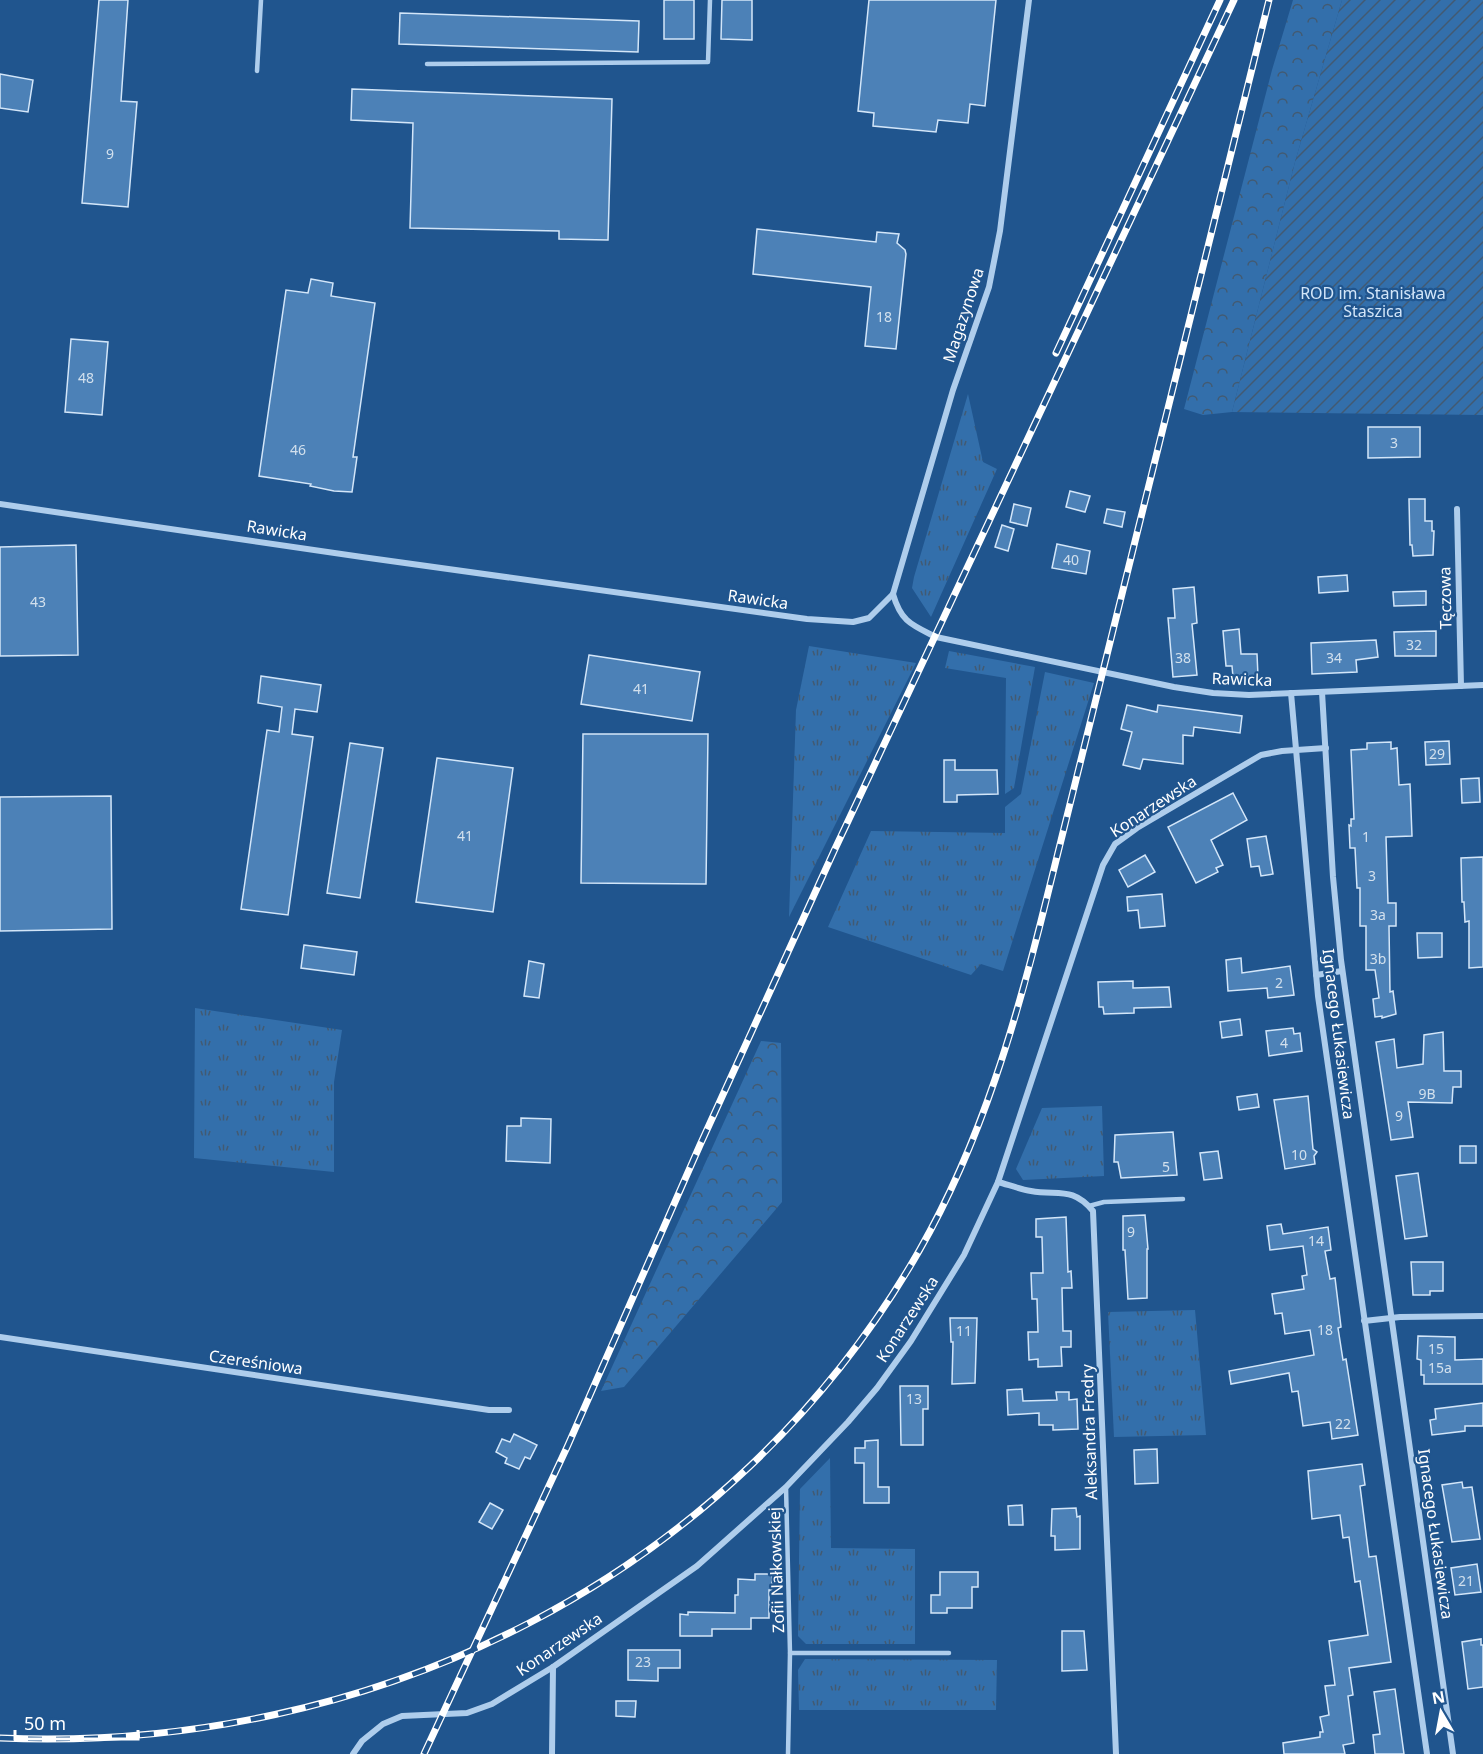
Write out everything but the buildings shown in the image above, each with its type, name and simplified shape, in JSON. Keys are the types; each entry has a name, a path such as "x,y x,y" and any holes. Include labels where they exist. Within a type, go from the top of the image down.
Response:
{"street":[{"name":"Magazynowa","path":"892,594 953,390 988,287 1000,231 1029,0"},
{"name":"Rawicka","path":"0,504 807,619 853,621 869,618 892,594 898,611 909,624 936,637 1174,687 1213,693 1291,693 1483,685"},
{"name":"Tęczowa","path":"1457,509 1461,686"},
{"name":"Ignacego Łukasiewicza","path":"1322,692 1333,877 1342,971 1453,1754"},
{"name":"Ignacego Łukasiewicza","path":"1291,693 1316,975 1427,1754"},
{"path":"1296,750 1326,748"},
{"name":"Konarzewska","path":"353,1754 362,1741 383,1724 402,1716 467,1713 492,1704 553,1667 696,1566 786,1486 848,1422 877,1388 911,1341 964,1255 998,1182 1103,864 1115,843 1258,757 1296,750"},
{"path":"1316,975 1342,971"},
{"path":"998,1182 1031,1192 1069,1194 1084,1200 1089,1206"},
{"name":"Aleksandra Fredry","path":"1089,1206 1093,1211 1094,1231 1116,1754"},
{"path":"1364,1320 1391,1317 1483,1316"},
{"name":"Czereśniowa","path":"0,1337 489,1410 509,1410"},
{"path":"552,1754 553,1667"}],"lane":[{"path":"257,71 261,0"},
{"path":"428,64 708,62 710,0"},
{"path":"1089,1206 1104,1202 1183,1199"},
{"name":"Zofii Nałkowskiej","path":"786,1486 790,1653 788,1754"},
{"name":"Zofii Nałkowskiej","path":"790,1653 949,1653"}],"green space":[{"path":"1293,0 1342,0 1295,162 1232,412 1203,415 1184,409 1272,70"},
{"name":"ROD im. Stanisława Staszica","path":"1342,0 1483,0 1483,415 1232,412 1295,162"},
{"path":"968,394 983,462 997,469 931,617 912,588"},
{"path":"809,646 916,663 789,917 796,710"},
{"path":"949,651 1035,667 1014,788 1005,794 1006,678 945,668"},
{"path":"1045,672 1094,683 1003,971 981,964 971,975 828,927 871,831 1005,833 1005,807 1021,794"},
{"path":"195,1008 342,1030 334,1082 334,1172 194,1158"},
{"path":"761,1041 781,1043 782,1202 624,1387 601,1391"},
{"path":"1102,1106 1104,1176 1023,1180 1016,1169 1042,1108"},
{"path":"1195,1310 1206,1435 1114,1437 1108,1312"},
{"path":"830,1458 831,1548 915,1549 915,1644 806,1644 798,1636 800,1489"},
{"path":"805,1659 997,1660 996,1710 799,1710 798,1670"}],"railway":[{"path":"1056,353 1220,0"},
{"path":"424,1754 568,1445 700,1145 834,851 1234,0"},
{"path":"0,1738 139,1735 275,1714 406,1677 530,1623 645,1553 749,1467 841,1366 919,1251 941,1209 979,1123 1010,1034 1047,897 1269,0"}]}
